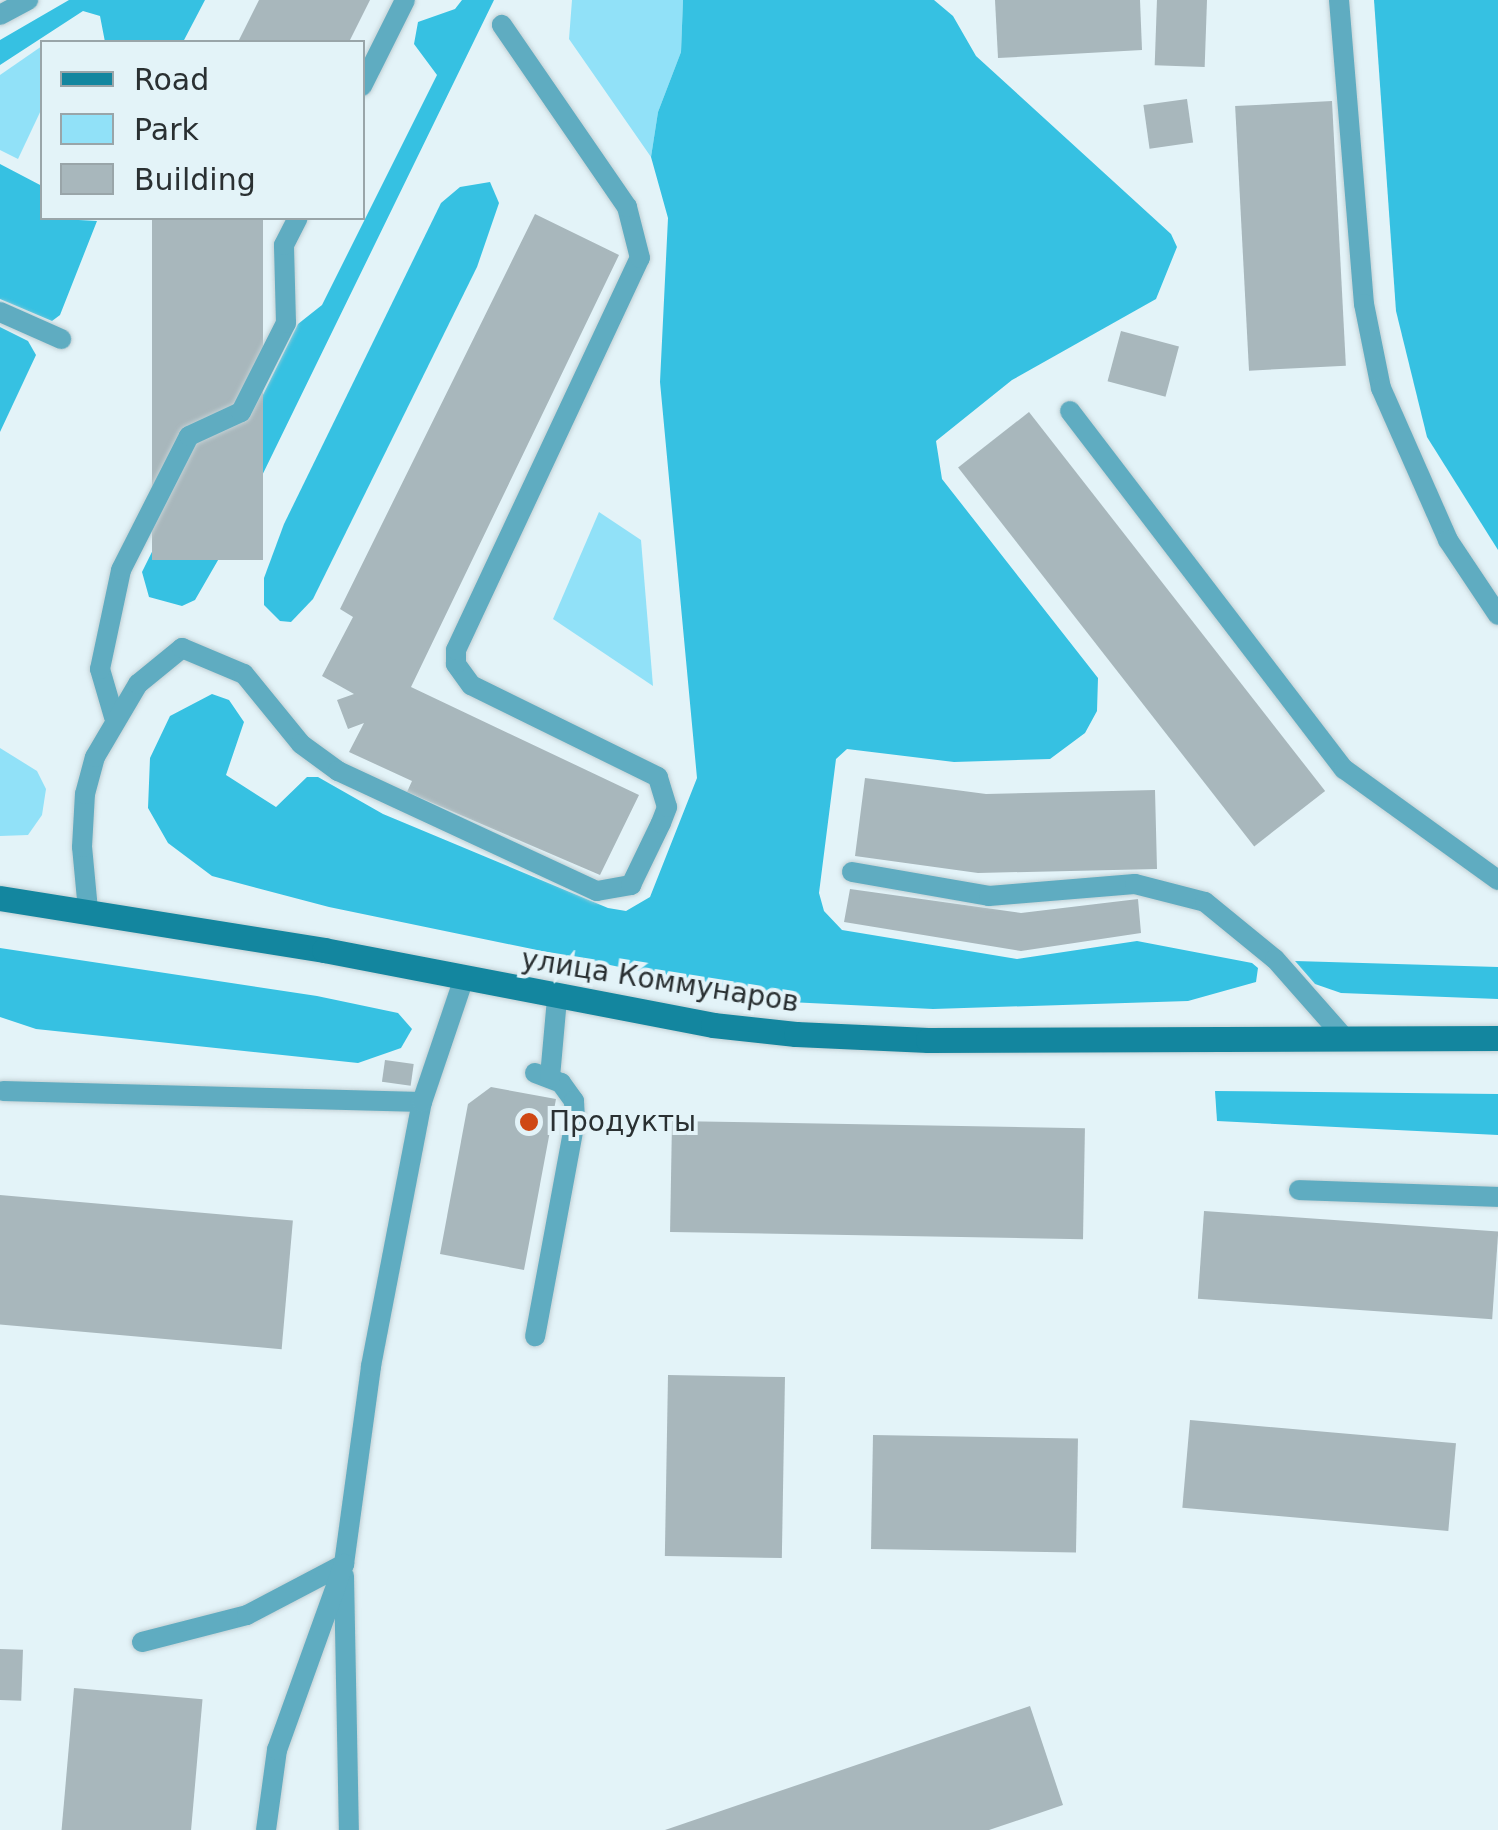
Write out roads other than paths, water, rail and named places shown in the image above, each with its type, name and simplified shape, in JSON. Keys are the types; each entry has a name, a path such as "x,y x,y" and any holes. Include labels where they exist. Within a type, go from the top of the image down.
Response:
{"main road":[{"name":"улица Коммунаров","path":"0,898 88,910 713,1025 890,1038 1498,1038"}],"lane":[{"path":"0,15 28,0"},
{"path":"365,80 404,0"},
{"path":"1338,0 1364,304 1381,388 1448,540 1498,614"},
{"path":"88,910 84,794 114,717 138,684 182,648 244,674 301,744 338,771 598,891 630,885 667,807 658,777 471,686 456,664 456,650 640,258 627,206 502,25"},
{"path":"114,717 100,669 120,570 188,436 241,412 286,323 284,245 297,220"},
{"path":"0,312 61,339"},
{"path":"1070,411 1344,769 1498,880"},
{"path":"852,872 989,896 1135,884 1205,902 1275,959 1342,1035"},
{"path":"348,1830 344,1564 371,1366 422,1102 464,978"},
{"path":"535,1336 575,1121 574,1101 542,1075 557,998"},
{"path":"2,1091 422,1102"},
{"path":"1299,1190 1498,1196"},
{"path":"142,1642 247,1614 344,1564"},
{"path":"266,1830 277,1750 344,1564"}],"place":[{"name":"Продукты","path":"529,1122"}]}
